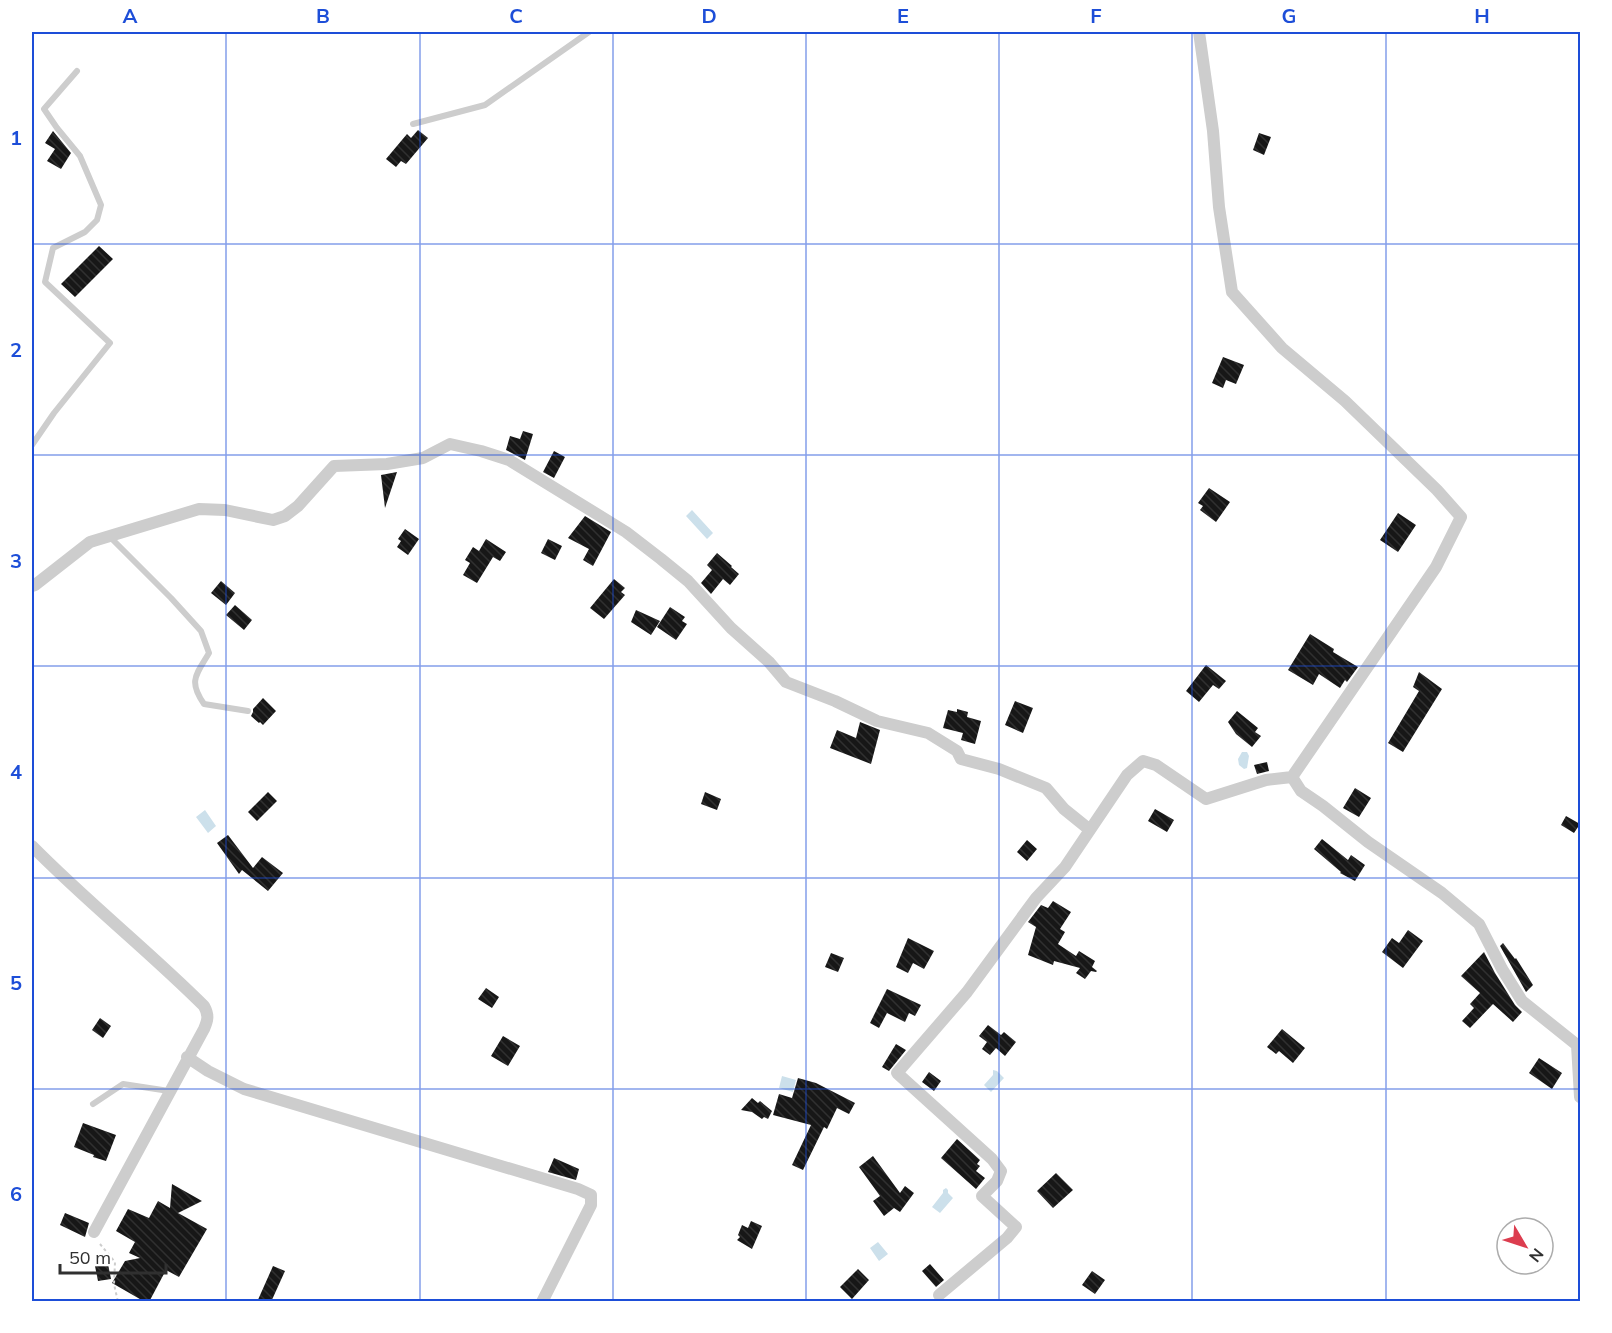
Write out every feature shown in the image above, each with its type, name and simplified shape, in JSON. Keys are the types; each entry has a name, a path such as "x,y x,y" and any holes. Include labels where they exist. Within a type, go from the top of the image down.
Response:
{"street":[{"path":"939,1295 1007,1238 1016,1227 982,1196 997,1181 1001,1171 997,1165 897,1073 967,992 1036,898 1065,867 1127,775 1143,761 1156,765 1206,799 1266,780 1292,777 1436,567 1461,517 1437,490 1345,401 1282,348 1232,292 1219,207 1213,131 1199,32"},
{"path":"32,586 90,542 199,509 225,510 273,520 285,516 298,506 334,466 387,464 423,458 450,444 481,451 509,460 626,532 688,581 731,628 769,662 786,682 835,701 876,721 928,733 957,751 961,759 999,769 1046,788 1064,809 1090,830"},
{"path":"1292,777 1301,790 1368,842 1442,893 1479,924 1502,969 1522,1001 1579,1045 1581,1097"},
{"path":"32,846 68,883 169,971 208,1012 207,1021 94,1232"},
{"path":"187,1057 208,1071 244,1089 578,1189 591,1195 591,1205 542,1302"}],"lane":[{"path":"413,124 485,105 590,32"},
{"path":"32,445 54,412 110,344 45,282 53,248 85,232 97,220 101,205 80,156 44,109 77,71"},
{"path":"109,535 201,631 208,653 195,679 196,692 204,704 248,711"},
{"path":"93,1104 123,1084 169,1091"}],"path":[{"path":"94,1232 99,1243 115,1262 114,1284 118,1302"}],"water":[{"path":"692,510 713,533 707,539 686,516"},
{"path":"1242,752 1247,752 1249,756 1247,768 1244,769 1239,765 1238,759"},
{"path":"205,810 216,826 208,833 196,817"},
{"path":"993,1070 1004,1078 991,1092 984,1085 993,1075"},
{"path":"782,1076 796,1080 793,1092 779,1088"},
{"path":"946,1188 953,1198 940,1213 932,1207"},
{"path":"878,1242 888,1254 879,1261 870,1248"}],"building":[{"path":"418,130 428,138 406,164 401,161 396,167 386,159 407,134 411,138"},
{"path":"53,131 71,153 61,169 47,161 55,149 45,143"},
{"path":"1259,133 1271,137 1264,155 1253,150"},
{"path":"99,246 113,259 75,297 61,284"},
{"path":"1223,357 1244,365 1236,384 1226,380 1223,388 1212,383"},
{"path":"523,431 533,434 525,460 506,450 510,436 520,439"},
{"path":"554,451 565,457 554,478 543,472"},
{"path":"397,472 385,508 381,475"},
{"path":"1209,488 1230,502 1216,522 1200,510 1203,506 1198,503"},
{"path":"1398,513 1416,525 1398,552 1380,540"},
{"path":"585,516 611,532 593,566 583,560 589,549 568,538"},
{"path":"405,529 419,539 408,555 397,547 401,541 398,539"},
{"path":"486,539 506,552 500,561 493,557 477,583 463,575 470,563 465,560 473,547 479,551"},
{"path":"548,539 562,546 555,560 541,553"},
{"path":"717,553 739,574 730,585 723,579 711,594 701,583 712,570 707,565"},
{"path":"614,579 625,588 621,592 625,595 604,619 590,608"},
{"path":"221,581 235,593 226,605 211,593"},
{"path":"235,605 252,620 244,630 226,615"},
{"path":"670,607 685,617 682,621 687,624 676,640 657,627"},
{"path":"636,610 660,621 651,635 631,622"},
{"path":"1310,634 1334,649 1333,652 1358,667 1340,688 1319,674 1313,685 1288,670"},
{"path":"1206,665 1226,681 1219,689 1213,685 1199,702 1186,691"},
{"path":"1419,672 1442,689 1403,752 1388,743 1419,691 1413,687"},
{"path":"263,698 276,711 263,725 251,716 253,709"},
{"path":"1015,701 1033,708 1023,733 1005,725"},
{"path":"957,709 968,712 967,717 981,721 975,744 961,740 963,733 943,728 948,710 957,712"},
{"path":"1237,711 1258,728 1255,732 1261,736 1252,747 1236,734 1228,722"},
{"path":"860,722 880,730 871,764 830,748 837,730 856,738"},
{"path":"1267,762 1269,771 1257,774 1254,765"},
{"path":"1355,788 1371,798 1359,817 1343,808"},
{"path":"268,792 277,801 257,821 248,812"},
{"path":"705,792 721,799 717,810 701,804"},
{"path":"1155,809 1174,820 1167,832 1148,821"},
{"path":"1566,816 1580,824 1574,833 1561,825"},
{"path":"228,835 253,868 262,857 283,873 268,891 242,870 239,874 217,843"},
{"path":"1322,839 1348,860 1351,855 1365,865 1355,881 1340,873 1314,849"},
{"path":"1027,840 1037,849 1027,861 1017,852"},
{"path":"1053,901 1071,912 1060,929 1065,932 1058,944 1076,956 1079,951 1095,961 1092,967 1097,971 1091,971 1085,979 1076,973 1080,968 1054,961 1053,965 1028,955 1036,927 1028,922 1041,905 1048,908"},
{"path":"1408,930 1423,941 1403,968 1382,952 1392,938 1399,943"},
{"path":"908,938 934,951 924,969 913,963 908,973 896,967"},
{"path":"1503,943 1516,958 1533,985 1526,992 1500,946"},
{"path":"1484,952 1515,1005 1522,1012 1513,1022 1493,1004 1470,1028 1462,1021 1474,1008 1470,1004 1480,993 1461,976"},
{"path":"831,953 844,958 838,972 825,967"},
{"path":"486,988 499,997 492,1008 478,999"},
{"path":"887,989 921,1005 915,1016 909,1013 905,1022 887,1013 879,1028 870,1023"},
{"path":"100,1018 111,1026 103,1038 92,1030"},
{"path":"988,1025 1001,1035 1004,1032 1016,1042 1005,1056 996,1048 990,1055 982,1049 987,1042 979,1036"},
{"path":"1282,1029 1305,1048 1293,1063 1279,1051 1276,1054 1267,1047"},
{"path":"503,1036 520,1046 508,1066 491,1056"},
{"path":"896,1044 906,1050 889,1071 882,1067"},
{"path":"1539,1058 1562,1073 1552,1089 1529,1073"},
{"path":"929,1072 941,1081 934,1091 922,1082"},
{"path":"798,1078 816,1083 855,1103 849,1114 837,1108 827,1129 824,1127 803,1170 792,1165 811,1125 773,1115 779,1094 792,1098"},
{"path":"752,1098 758,1103 760,1101 772,1111 768,1119 764,1117 762,1119 752,1112 741,1110"},
{"path":"83,1123 116,1135 106,1161 74,1147"},
{"path":"957,1139 980,1160 977,1164 980,1166 976,1171 985,1178 976,1189 941,1158"},
{"path":"873,1156 900,1193 905,1186 914,1193 900,1212 894,1208 884,1216 873,1201 880,1196 859,1167"},
{"path":"554,1158 579,1169 576,1180 548,1172"},
{"path":"1056,1173 1073,1190 1053,1208 1037,1191"},
{"path":"172,1184 202,1201 178,1213 207,1229 179,1277 166,1270 149,1302 145,1302 112,1283 125,1261 140,1258 129,1253 135,1242 116,1231 128,1209 149,1218 158,1201 170,1208"},
{"path":"65,1213 89,1223 85,1237 60,1225"},
{"path":"751,1221 762,1226 752,1249 737,1240 740,1237 738,1235 742,1225 748,1228"},
{"path":"108,1264 111,1279 98,1281 95,1266"},
{"path":"930,1264 944,1280 936,1287 922,1271"},
{"path":"273,1266 285,1271 271,1302 257,1302"},
{"path":"858,1269 869,1280 852,1299 840,1287"},
{"path":"1092,1271 1105,1280 1095,1294 1082,1285"}]}
